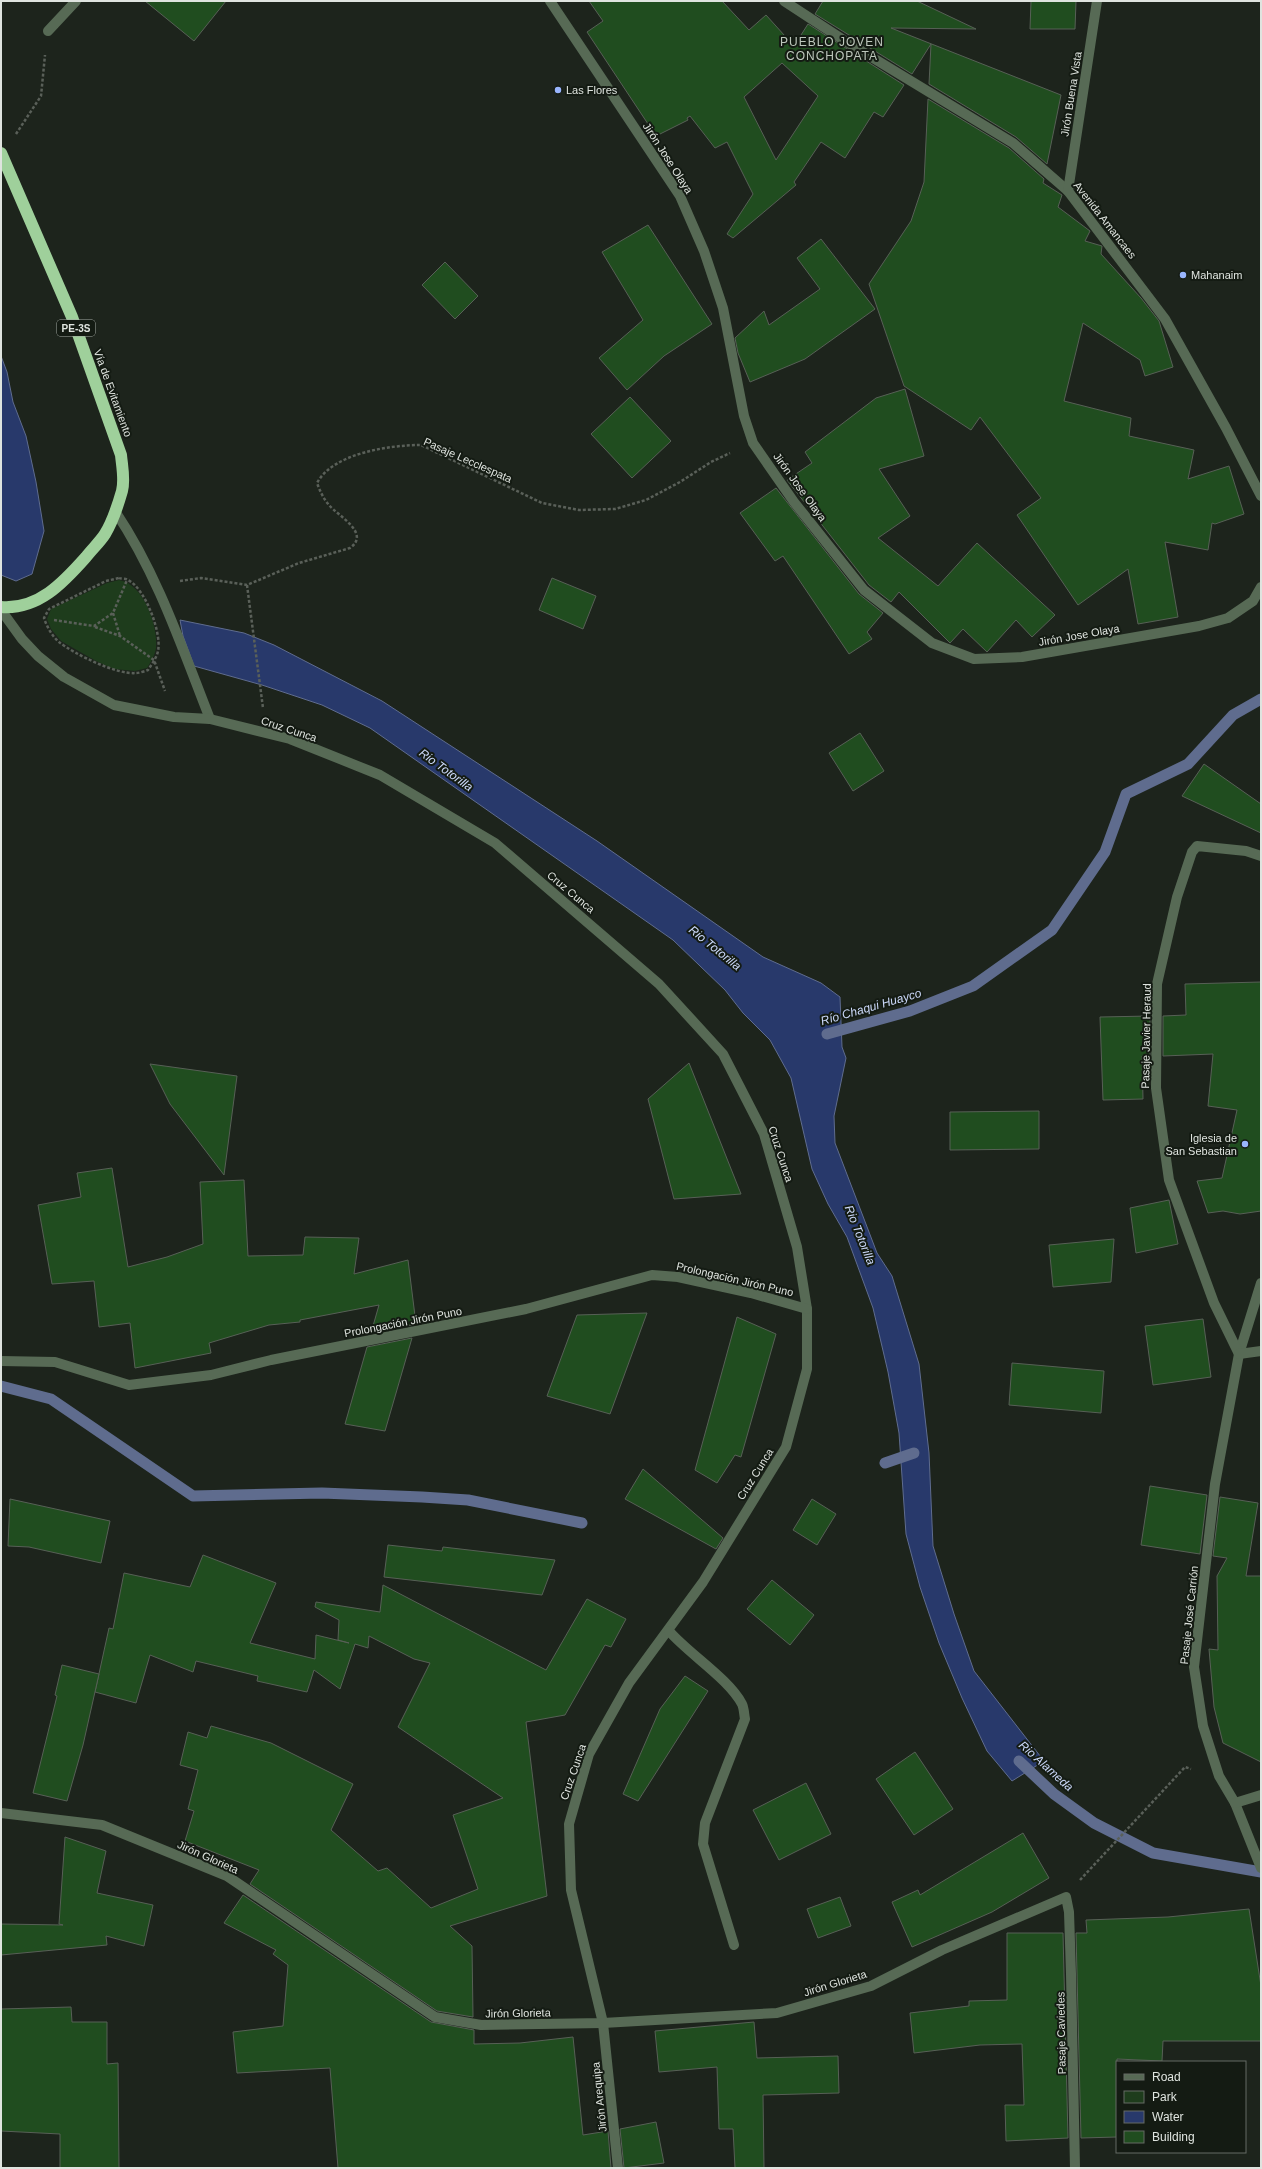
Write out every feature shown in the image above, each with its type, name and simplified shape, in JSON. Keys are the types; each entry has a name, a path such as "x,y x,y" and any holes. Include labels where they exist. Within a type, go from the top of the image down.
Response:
{"highway":[{"name":"Vía de Evitamiento","path":"1,153 72,317 121,455 122,490 105,535 64,582 40,600 20,607 1,608"}],"street":[{"path":"48,31 76,1"},
{"name":"Jirón Jose Olaya","path":"551,1 680,196 704,251 723,308 744,416 753,443 794,502 864,590 932,643 974,659 1022,657 1199,626 1228,618 1252,601 1261,587"},
{"name":"Avenida Amancaes","path":"784,1 845,41 1013,143 1068,191 1165,319 1226,428 1261,496"},
{"name":"Jirón Buena Vista","path":"1068,191 1097,1"},
{"path":"115,511 132,537 156,584 187,657 210,719"},
{"name":"Cruz Cunca","path":"1,608 22,639 38,656 64,677 114,705 174,717 210,719 290,739 380,775 494,843 659,984 724,1054 764,1134 797,1247 807,1309 807,1369 786,1447 703,1582 669,1631 629,1683 590,1754 569,1824 571,1890 603,2023"},
{"name":"Pasaje Javier Heraud","path":"1238,1354 1214,1303 1169,1180 1156,1088 1157,984 1177,897 1192,852 1198,846 1246,851 1261,856"},
{"name":"Prolongación Jirón Puno","path":"1,1361 55,1362 129,1384 204,1376 271,1360 526,1309 652,1275 686,1278 751,1293 807,1309"},
{"name":"Pasaje José Carrión","path":"1261,1283 1238,1354 1215,1484 1194,1667 1202,1726 1219,1776 1235,1803 1261,1868"},
{"path":"1238,1354 1261,1351"},
{"path":"669,1631 734,1692 742,1705 745,1719 705,1823 704,1844 734,1945"},
{"path":"1235,1803 1261,1795"},
{"name":"Jirón Glorieta","path":"1,1813 102,1825 227,1876 435,2017 481,2025 603,2023 777,2013 871,1986 942,1950 1066,1897"},
{"name":"Pasaje Caviedes","path":"1066,1897 1069,1912 1071,1966 1075,2168"},
{"name":"Jirón Arequipa","path":"603,2023 618,2168"}],"path":[{"path":"1,153 41,96 48,31"},
{"name":"Pasaje Lecclespata","path":"247,585 299,563 339,552 355,544 358,537 355,530 329,505 320,493 317,482 329,468 375,450 402,445 421,445 542,503 579,510 615,509 646,500 680,482 711,462 753,443"},
{"path":"22,639 44,618 49,609 106,581 119,578 128,579 148,568"},
{"path":"179,581 201,578 247,585 264,712"},
{"path":"94,626 113,613 128,579"},
{"path":"44,618 48,628 59,642 96,662 115,670 135,673 148,670 158,651 158,640 154,622 140,591 128,579"},
{"path":"113,613 120,636"},
{"path":"44,618 94,626 120,636 154,660 174,717"},
{"path":"1087,1872 1185,1767"}],"green space":[{"path":"119,580 128,583 136,589 142,597 148,607 155,629 156,648 153,658 147,668 135,671 114,669 96,661 61,641 51,629 47,619 51,609 107,583"}],"water":[{"path":"1,356 7,372 13,402 26,436 36,482 44,531 32,574 16,581 1,575"},
{"name":"Rio Totorilla","path":"180,620 244,633 274,645 382,701 597,841 763,957 821,983 840,997 842,1047 846,1058 834,1116 835,1143 877,1253 892,1276 919,1364 929,1453 933,1546 954,1614 974,1671 1044,1761 1012,1781 987,1751 962,1698 939,1643 920,1587 906,1534 899,1433 888,1372 873,1308 847,1237 828,1204 812,1169 791,1078 770,1040 743,1013 725,990 673,940 370,728 322,705 262,685 194,666 183,636"}],"building":[{"path":"145,1 226,1 194,41"},
{"path":"589,1 722,1 749,30 766,15 794,46 808,24 904,85 883,117 874,112 845,158 821,142 794,182 796,185 733,238 727,234 753,194 727,142 715,148 690,116 687,118 688,120 656,136 587,32 603,21","holes":["782,63 818,96 776,160 744,97"]},
{"path":"823,1 917,1 976,29 891,28 1061,95 1047,164 1016,137 929,84 931,44 912,74 815,14"},
{"path":"1031,1 1076,1 1075,29 1030,29"},
{"path":"928,99 1009,148 1044,179 1043,183 1062,195 1058,207 1090,231 1085,241 1102,246 1101,254 1141,298 1159,321 1173,367 1145,376 1140,360 1083,323 1064,401 1131,418 1129,436 1194,450 1188,479 1229,466 1244,514 1215,524 1212,523 1208,550 1165,542 1178,617 1138,624 1128,569 1078,605 1017,515 1041,498 980,417 971,430 904,386 869,284 911,221 924,182"},
{"path":"648,225 712,324 664,356 627,390 599,358 643,320 602,252"},
{"path":"821,239 875,309 805,359 750,382 738,353 735,338 764,311 769,325 820,289 797,258"},
{"path":"445,262 478,296 455,319 422,285"},
{"path":"905,389 924,456 879,469 910,516 878,538 938,586 977,543 1055,615 1032,637 1016,620 987,652 963,629 950,643 899,592 891,602 869,585 787,480 812,463 805,452 876,398"},
{"path":"630,397 671,441 632,478 591,434"},
{"path":"776,488 859,594 883,613 867,632 872,639 849,654 783,556 775,561 740,513"},
{"path":"552,578 596,596 583,629 539,610"},
{"path":"860,733 884,771 853,791 829,753"},
{"path":"1204,764 1261,804 1261,833 1182,796"},
{"path":"1261,982 1261,1211 1240,1214 1223,1211 1208,1213 1197,1181 1222,1178 1237,1110 1208,1106 1213,1054 1163,1056 1163,1016 1186,1015 1185,984"},
{"path":"1150,1016 1150,1056 1142,1056 1143,1099 1103,1100 1100,1017"},
{"path":"689,1063 741,1194 674,1199 648,1099"},
{"path":"150,1064 237,1076 224,1175 170,1104"},
{"path":"1039,1111 1039,1149 950,1150 950,1112"},
{"path":"112,1168 128,1267 167,1257 203,1244 200,1182 244,1180 248,1256 303,1255 305,1237 359,1238 354,1274 408,1260 416,1324 371,1333 379,1305 300,1320 300,1322 269,1325 209,1343 211,1353 135,1368 130,1323 99,1327 94,1281 52,1284 38,1205 81,1197 77,1173"},
{"path":"1169,1200 1178,1244 1136,1253 1130,1208"},
{"path":"1114,1239 1111,1282 1053,1287 1049,1245"},
{"path":"647,1313 610,1414 547,1396 577,1315"},
{"path":"737,1317 776,1334 741,1457 735,1455 717,1483 695,1470"},
{"path":"1203,1319 1211,1377 1153,1385 1145,1326"},
{"path":"412,1338 385,1431 345,1424 367,1347"},
{"path":"1012,1363 1104,1371 1101,1413 1009,1405"},
{"path":"643,1469 723,1538 716,1549 625,1499"},
{"path":"1150,1486 1207,1495 1200,1554 1141,1545"},
{"path":"1220,1497 1258,1503 1246,1576 1261,1576 1261,1762 1223,1743 1214,1707 1209,1649 1218,1650 1217,1576 1227,1558 1213,1556"},
{"path":"10,1499 110,1521 101,1563 29,1547 8,1546"},
{"path":"812,1499 836,1514 817,1545 793,1530"},
{"path":"388,1545 442,1551 443,1547 555,1560 542,1595 384,1577"},
{"path":"203,1555 276,1583 250,1643 315,1659 316,1635 349,1643 338,1640 339,1620 315,1607 316,1602 380,1612 383,1585 546,1670 587,1599 626,1619 611,1647 605,1645 565,1715 526,1722 547,1896 450,1926 472,1946 473,2017 437,2011 250,1884 259,1870 185,1841 194,1811 188,1809 198,1770 180,1765 188,1732 207,1738 211,1726 271,1743 353,1784 331,1830 378,1871 387,1868 431,1908 478,1889 453,1815 503,1798 398,1727 430,1663 414,1659 369,1636 368,1648 355,1644 340,1689 314,1670 307,1692 257,1681 258,1676 196,1661 193,1672 150,1655 136,1703 95,1692 109,1628 113,1629 124,1573 190,1587"},
{"path":"772,1580 814,1615 790,1645 747,1609"},
{"path":"62,1665 99,1674 83,1745 67,1801 33,1793 57,1696 55,1695"},
{"path":"685,1676 708,1691 638,1801 623,1794 660,1709"},
{"path":"915,1752 953,1809 914,1835 876,1779"},
{"path":"806,1783 831,1834 779,1860 753,1810"},
{"path":"1023,1833 1049,1878 992,1912 912,1947 892,1902 918,1890 920,1895"},
{"path":"65,1837 106,1851 97,1893 153,1905 144,1946 106,1936 107,1945 1,1955 1,1924 63,1925 59,1924"},
{"path":"243,1895 431,2022 474,2030 474,2044 520,2043 573,2037 583,2135 608,2131 611,2168 338,2168 330,2068 237,2073 233,2032 283,2026 288,1965 273,1954 276,1950 224,1923"},
{"path":"840,1897 851,1926 818,1938 807,1909"},
{"path":"1249,1909 1261,1986 1261,2041 1163,2041 1162,2061 1117,2059 1116,2137 1081,2138 1076,1933 1087,1933 1086,1920 1168,1917"},
{"path":"1007,1933 1063,1933 1068,2138 1006,2141 1005,2105 1024,2105 1022,2044 980,2045 914,2053 910,2013 969,2006 969,2001 1007,2000"},
{"path":"71,2007 72,2022 107,2022 107,2064 118,2063 119,2168 60,2168 60,2134 1,2131 1,2009"},
{"path":"754,2022 757,2058 838,2056 839,2093 763,2095 764,2168 735,2168 733,2129 719,2129 717,2067 659,2072 655,2031"},
{"path":"656,2122 664,2163 624,2168 620,2129"}],"waterway":[{"name":"Río Chaqui Huayco","path":"827,1034 910,1011 973,986 1052,930 1105,852 1126,794 1188,764 1233,715 1261,699"},
{"path":"1,1386 51,1399 193,1496 322,1493 468,1500 582,1523"},
{"path":"885,1463 914,1453"},
{"name":"Rio Alameda","path":"1019,1761 1054,1794 1094,1823 1153,1853 1261,1872"}],"place":[{"name":"Las Flores","path":"558,90"},
{"name":"Mahanaim","path":"1183,275"},
{"name":"Iglesia de San Sebastian","path":"1245,1144"}],"district":[{"name":"PUEBLO JOVEN CONCHOPATA","path":"832,49"}]}
